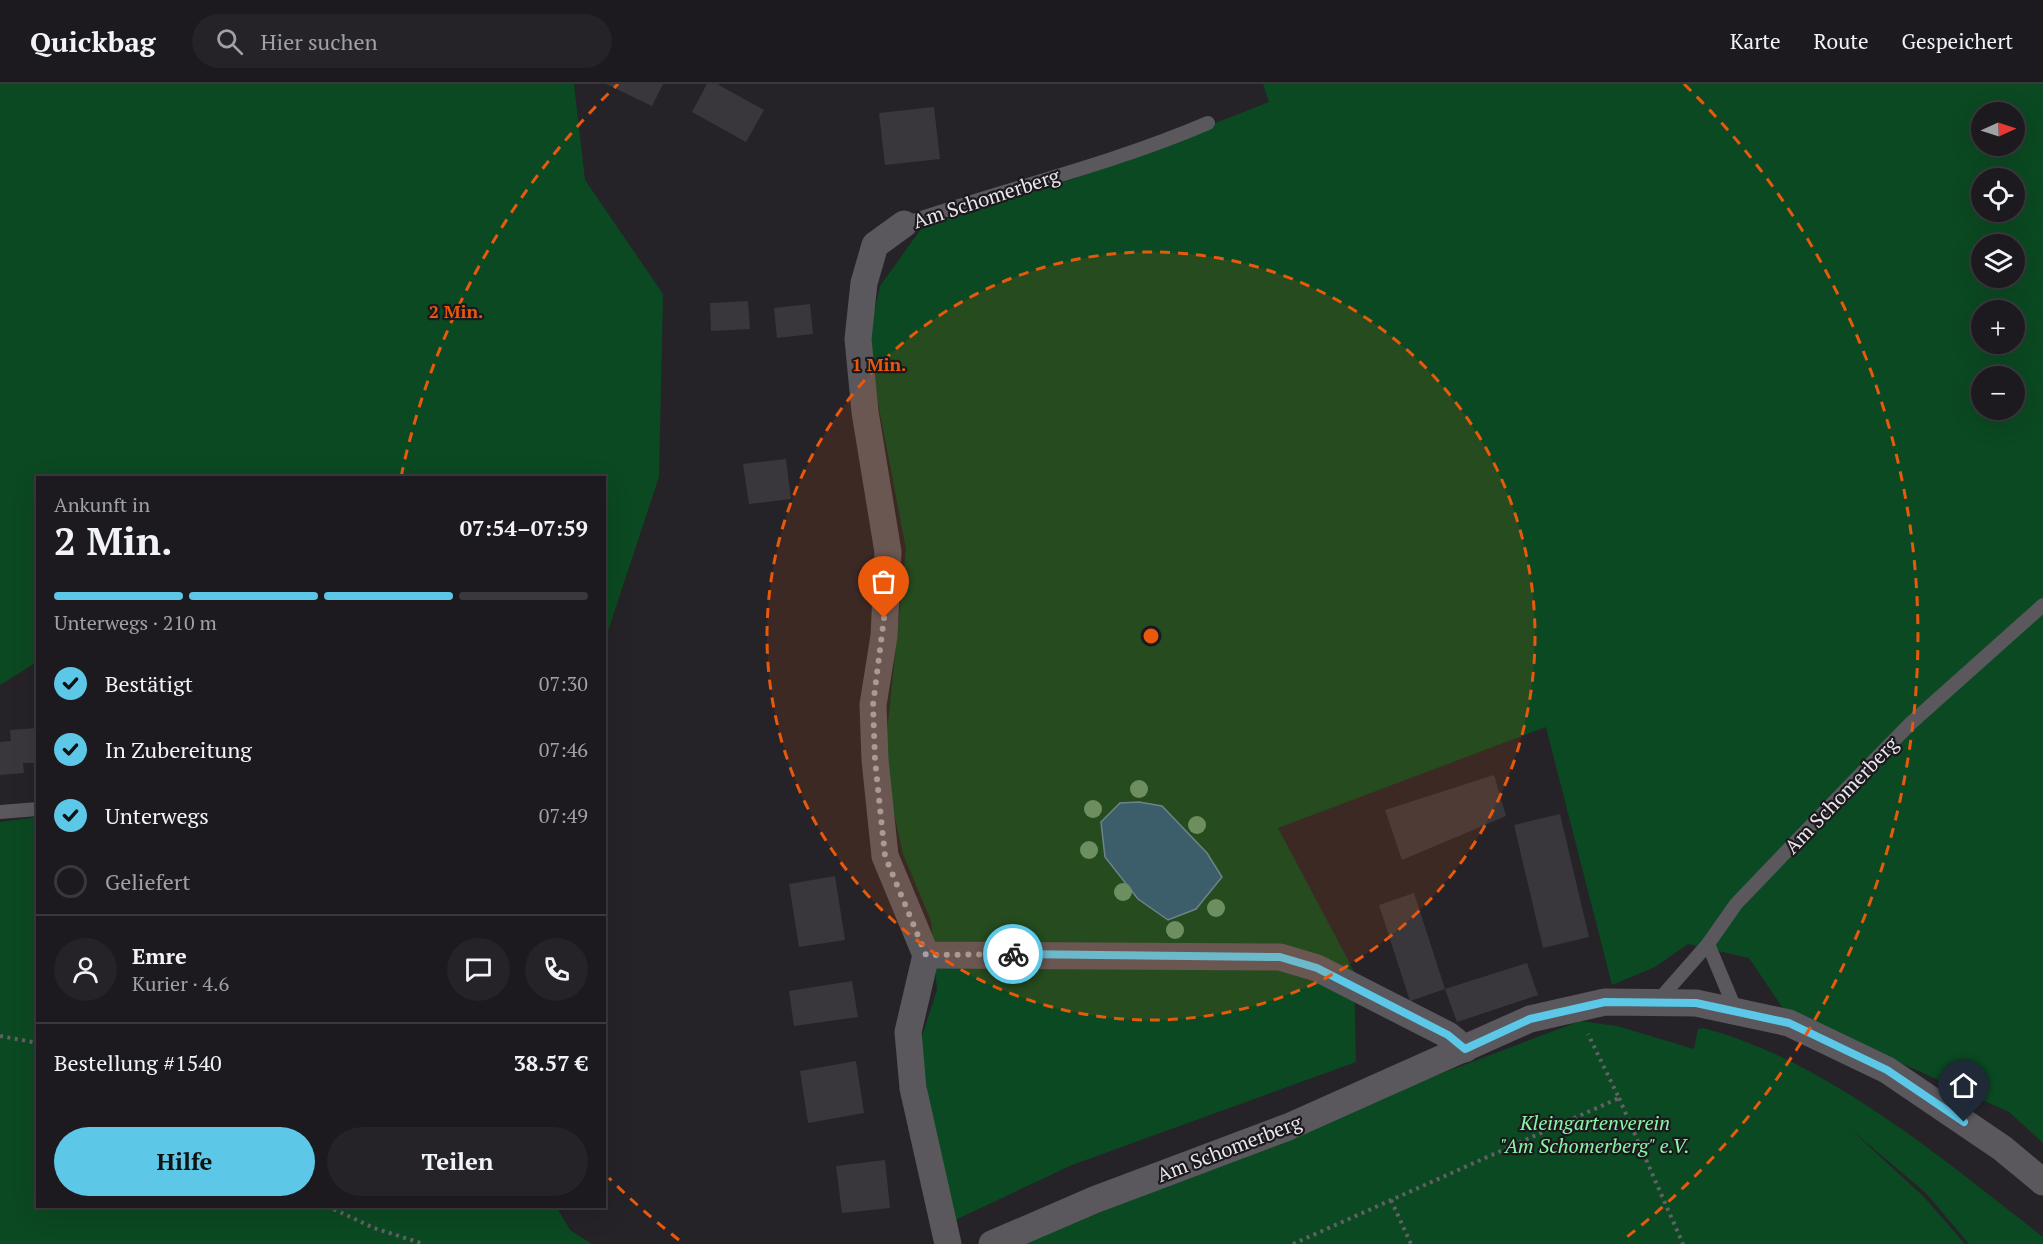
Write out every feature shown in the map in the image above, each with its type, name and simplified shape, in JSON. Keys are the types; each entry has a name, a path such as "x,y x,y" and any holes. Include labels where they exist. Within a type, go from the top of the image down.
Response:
{"street":[{"name":"Am Schomerberg","path":"904,224 875,245 864,283 858,339 864,412 888,552 884,636 873,705 875,760 885,856 926,955"},
{"path":"948,1244 913,1088 908,1032 926,955 1280,957 1317,968 1448,1035 1465,1049"},
{"name":"Am Schomerberg","path":"992,1244 1094,1200 1288,1127 1530,1019 1605,1002 1696,1003 1789,1023 1887,1070 2002,1148 2043,1182"}],"lane":[{"name":"Am Schomerberg","path":"904,224 1078,168 1152,147 1208,123"},
{"name":"Am Schomerberg","path":"1656,1003 1708,944 1736,904 1911,723 2043,605"},
{"path":"0,812 36,809"},
{"path":"1708,944 1736,1012"}],"path":[{"path":"1575,1009 1619,1098 1683,1244"},
{"path":"0,1036 36,1043"},
{"path":"1293,1244 1619,1098"},
{"path":"1391,1200 1411,1244"},
{"path":"331,1208 374,1228 424,1244"}],"green space":[{"path":"0,84 574,84 585,180 663,294 659,477 606,637 606,476 36,476 36,663 0,685"},
{"path":"1263,84 2043,84 2043,1143 2009,1112 1784,1010 1749,958 1688,944 1655,967 1612,985 1546,727 1278,828 1354,971 1356,1062 1072,1165 955,1220 929,1106 921,1039 937,990 931,921 903,854 888,786 886,742 906,549 867,345 880,286 923,226 1076,178 1269,102"},
{"path":"36,817 36,1208 557,1208 570,1230 592,1244 0,1244 0,822"},
{"name":"Kleingartenverein \"Am Schomerberg\" e.V.","path":"1580,1021 1617,1026 1694,1049 1698,1029 1703,1028 1749,1043 1794,1063 1839,1088 1924,1145 2043,1237 2043,1244 1969,1244 1926,1193 1849,1128 1924,1197 1965,1244 1023,1244 1440,1074"}],"water":[{"path":"1139,802 1162,806 1207,853 1222,877 1196,909 1168,920 1138,899 1105,857 1101,822 1120,803"}],"building":[{"path":"606,84 663,84 652,106"},
{"path":"707,84 717,84 764,110 746,142 692,112"},
{"path":"934,107 940,159 885,165 879,113"},
{"path":"748,301 750,329 711,331 710,303"},
{"path":"810,304 813,334 777,338 774,308"},
{"path":"786,459 791,499 749,504 743,464"},
{"path":"36,728 36,763 23,763 24,773 0,775 0,742 11,741 10,730"},
{"path":"1494,775 1506,816 1402,860 1385,810"},
{"path":"1560,814 1589,937 1543,948 1514,825"},
{"path":"835,876 845,940 799,947 789,884"},
{"path":"1414,893 1445,989 1410,1001 1379,905"},
{"path":"1527,963 1538,995 1457,1022 1445,989"},
{"path":"852,981 858,1017 794,1026 789,991"},
{"path":"856,1061 864,1113 808,1123 800,1071"},
{"path":"885,1160 890,1208 842,1213 836,1166"}],"way so far":[{"path":"884,618 884,636 873,705 875,760 885,856 926,955 1013,954"}],"route":[{"path":"1013,954 1280,957 1317,968 1448,1035 1465,1049 1530,1019 1605,1002 1696,1003 1789,1023 1887,1070 1964,1122"}]}
